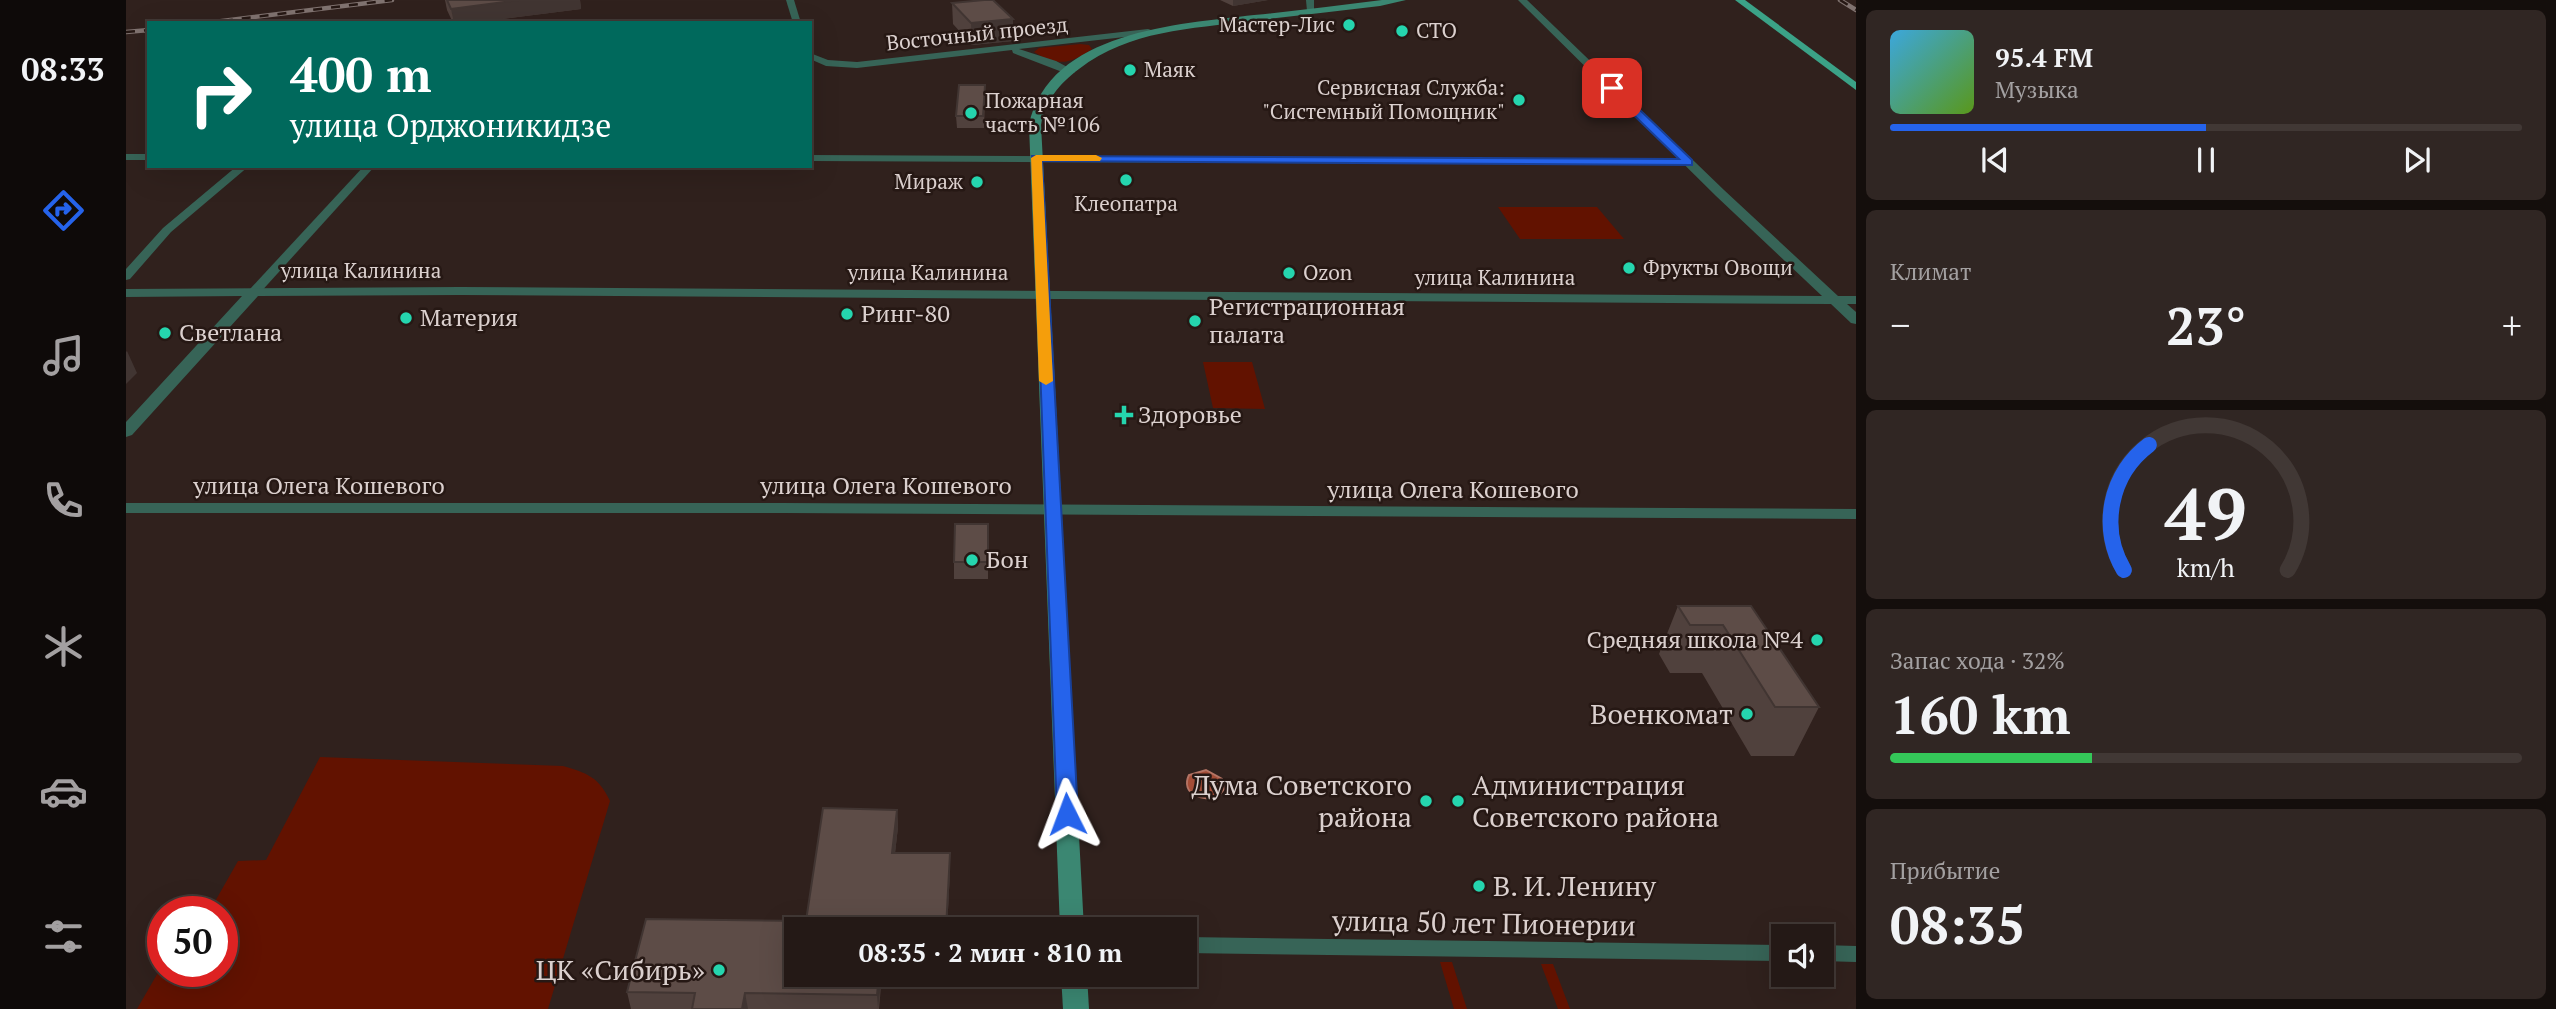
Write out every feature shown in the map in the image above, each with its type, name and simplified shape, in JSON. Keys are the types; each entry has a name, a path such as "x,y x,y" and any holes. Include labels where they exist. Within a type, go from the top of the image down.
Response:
{"main road":[{"path":"1071,917 1041,295 1037,110 1047,93 1070,72 1114,44 1148,32 1402,0"},
{"path":"1739,0 1856,87"},
{"path":"1075,987 1076,1009"}],"street":[{"path":"790,0 796,21"},
{"path":"1310,0 1311,11"},
{"path":"1522,0 1856,320"},
{"name":"Восточный проезд","path":"812,58 826,63 857,65 1148,32"},
{"path":"1007,49 1054,63 1070,72"},
{"path":"126,157 147,157"},
{"path":"812,158 1689,162"},
{"path":"126,275 167,230 242,168"},
{"path":"126,432 368,168"},
{"name":"улица Калинина","path":"126,293 1856,300"},
{"name":"улица Олега Кошевого","path":"126,509 1856,514"},
{"name":"улица 50 лет Пионерии","path":"1197,945 1771,953"},
{"path":"1834,954 1856,954"}],"shaded area":[{"path":"1089,45 1092,49 1064,62 1050,60 1034,52 1039,48"},
{"path":"1498,207 1597,207 1624,239 1520,239"},
{"path":"1203,362 1252,362 1265,409 1213,408"},
{"path":"320,757 563,766 597,781 610,801 548,1009 137,1009 150,987 238,987 238,896 218,896 238,861 266,860"},
{"path":"1206,770 1222,779 1224,789 1218,797 1200,797 1190,792 1187,782 1189,775"},
{"path":"1440,962 1452,962 1467,1009 1454,1009"},
{"path":"1541,964 1553,964 1570,1009 1558,1009"}],"building":[{"path":"447,0 519,0 451,9"},
{"path":"993,0 1013,19 971,23 952,3"},
{"path":"959,85 985,85 983,116 956,116"},
{"path":"955,524 988,524 988,562 954,562"},
{"path":"1678,606 1751,606 1819,707 1775,707 1723,625 1690,625"},
{"path":"823,808 897,810 892,853 950,853 947,917 807,917"},
{"path":"646,919 784,921 784,987 878,987 877,995 745,993 742,1009 692,1009 695,993 627,992"}],"railway":[{"path":"222,21 392,0"},
{"path":"1840,0 1856,10"},
{"path":"126,32 147,30"}],"slow traffic":[{"path":"1046,381 1036,158 1096,158"}],"place":[{"name":"Мастер-Лис","path":"1349,25"},
{"name":"СТО","path":"1402,31"},
{"name":"Маяк","path":"1130,70"},
{"name":"Сервисная Служба: \"Системный Помощник\"","path":"1519,100"},
{"name":"Пожарная часть №106","path":"971,113"},
{"name":"Клеопатра","path":"1126,180"},
{"name":"Мираж","path":"977,182"},
{"name":"Фрукты Овощи","path":"1629,268"},
{"name":"Ozon","path":"1289,273"},
{"name":"Ринг-80","path":"847,314"},
{"name":"Материя","path":"406,318"},
{"name":"Регистрационная палата","path":"1195,321"},
{"name":"Светлана","path":"165,333"},
{"name":"Здоровье","path":"1124,415"},
{"name":"Бон","path":"972,560"},
{"name":"Средняя школа №4","path":"1817,640"},
{"name":"Военкомат","path":"1747,714"},
{"name":"Дума Советского района","path":"1426,801"},
{"name":"Администрация Советского района","path":"1458,801"},
{"name":"В. И. Ленину","path":"1479,886"},
{"name":"ЦК «Сибирь»","path":"719,970"}],"route":[{"path":"1067,814 1036,158 1689,162 1612,88"}]}
